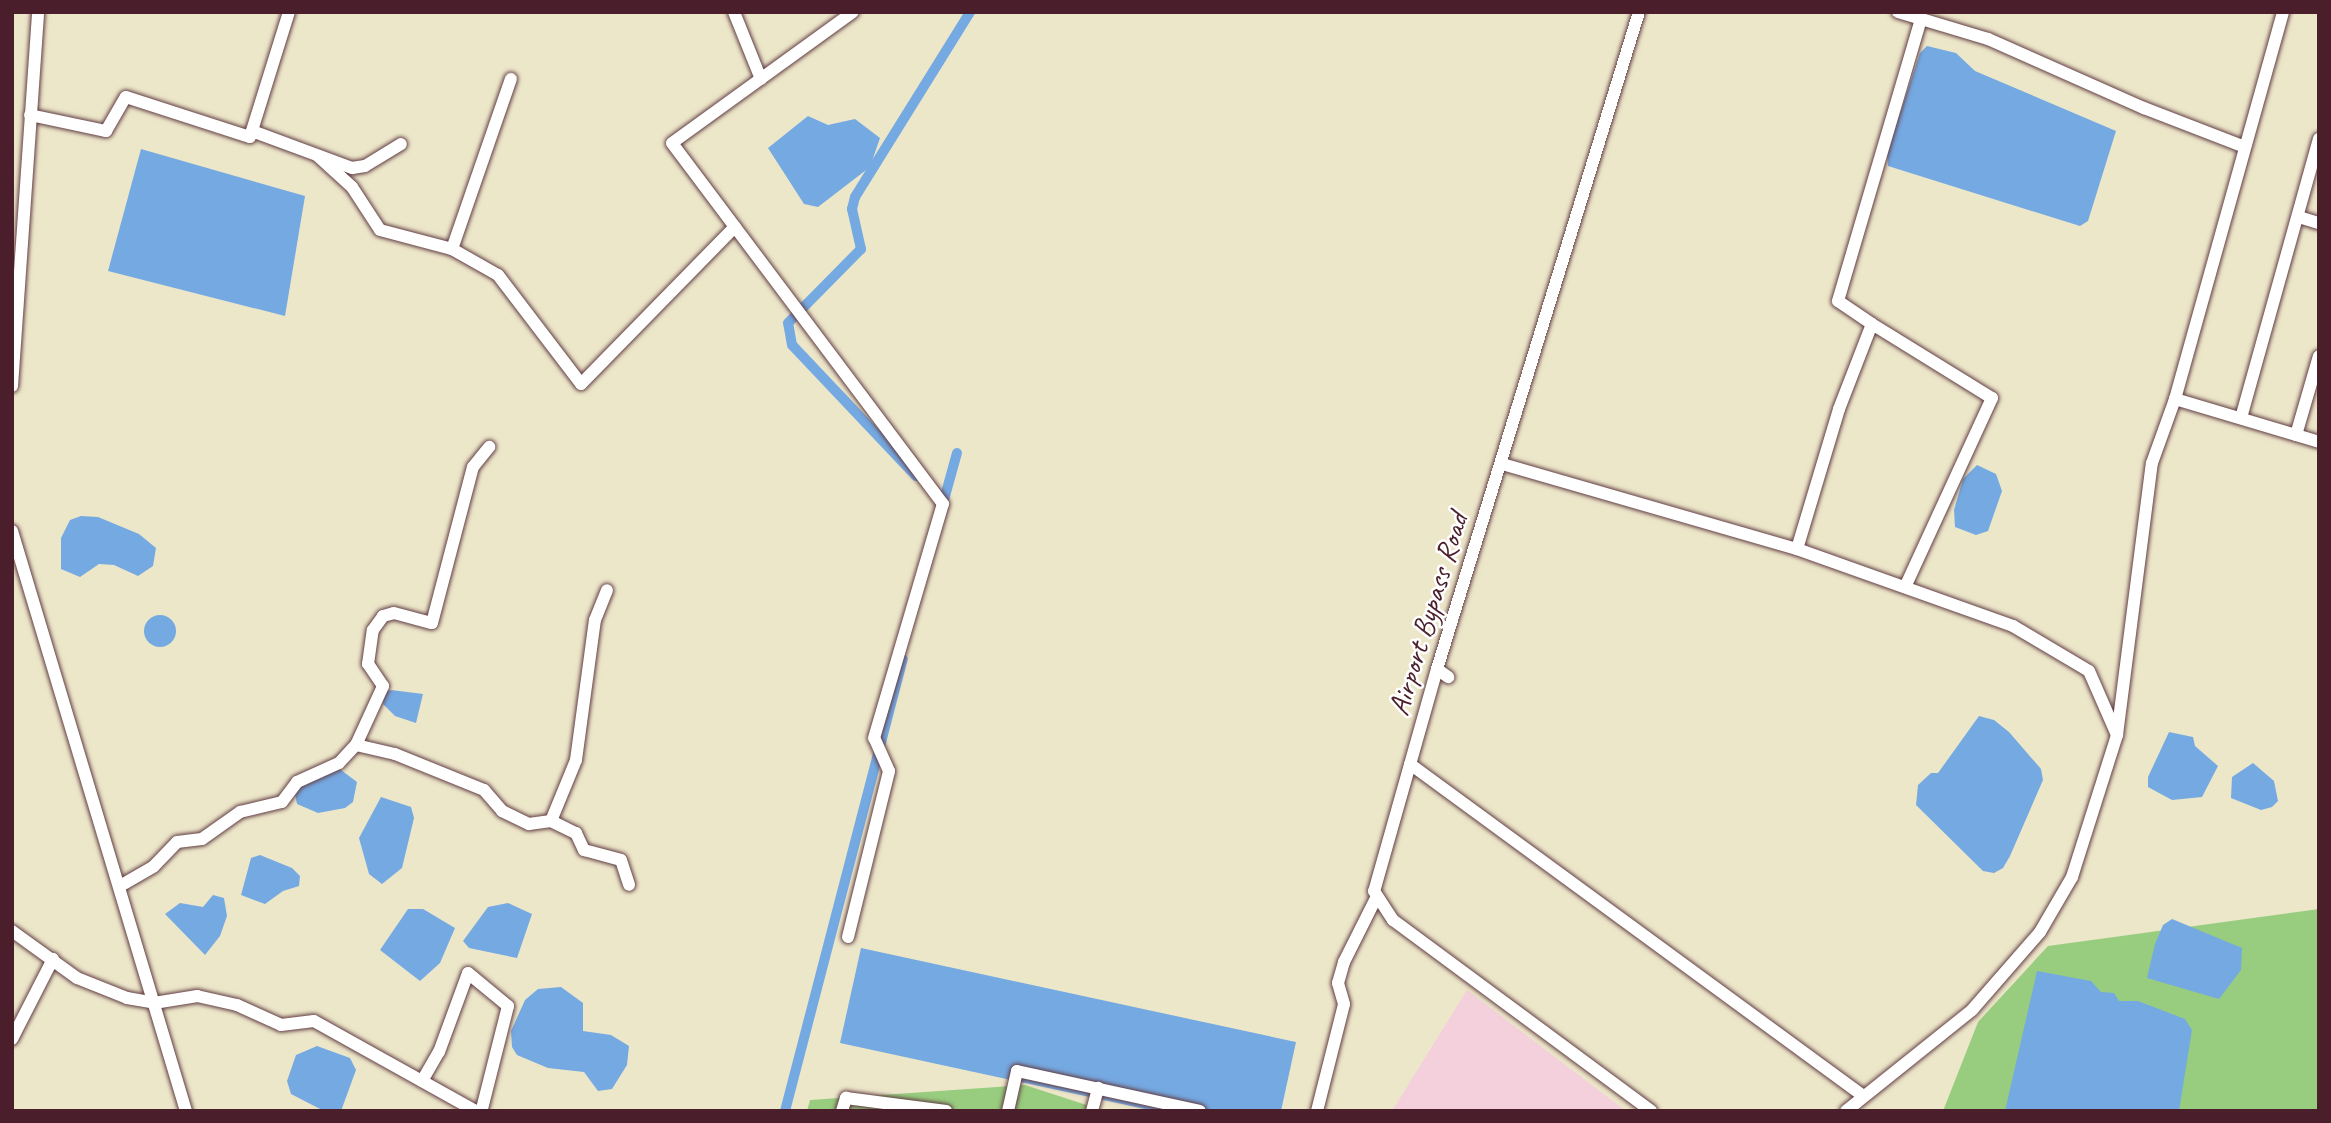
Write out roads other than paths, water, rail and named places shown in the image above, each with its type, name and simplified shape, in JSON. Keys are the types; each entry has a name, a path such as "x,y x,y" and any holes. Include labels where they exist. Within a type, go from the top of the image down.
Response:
{"street":[{"path":"12,386 38,12"},
{"path":"30,115 106,131 126,97 250,137 289,12"},
{"path":"733,12 761,79"},
{"path":"848,937 888,771 874,737 943,504 672,143 853,12"},
{"name":"Airport Bypass Road","path":"1376,898 1374,880 1639,12"},
{"path":"1898,12 1988,39 2144,108 2245,147"},
{"path":"1846,1111 1862,1095 1972,1010 2040,932 2072,877 2117,735 2151,463 2175,399 2283,12"},
{"path":"1905,587 1992,398 1838,301 1921,19"},
{"path":"452,249 511,79"},
{"path":"252,131 352,168 365,166 401,144"},
{"path":"2241,418 2319,139"},
{"path":"318,156 352,187 380,230 452,249 498,275 581,384 735,227"},
{"path":"2299,217 2319,223"},
{"path":"1797,549 1839,409 1872,324"},
{"path":"2296,435 2319,356"},
{"path":"2175,399 2319,442"},
{"path":"120,886 153,866 177,842 202,839 240,812 282,802 297,782 339,762 356,745 383,686 368,664 373,630 383,615 394,613 432,623 473,467 489,447"},
{"path":"1502,464 1797,549 2013,626 2089,671 2117,735"},
{"path":"12,531 186,1111"},
{"path":"551,821 576,760 594,620 607,590"},
{"path":"1437,669 1448,677"},
{"path":"356,745 395,754 484,790 502,811 529,824 551,821 576,833 583,850 621,860 629,886"},
{"path":"1410,764 1862,1095"},
{"path":"1317,1111 1344,1004 1338,983 1343,962 1376,898 1393,920 1651,1111"},
{"path":"12,931 77,978 154,1003 197,996 237,1005 281,1025 314,1021 471,1109 508,1006 468,973 439,1052 422,1081"},
{"path":"12,1038 53,960"},
{"path":"1008,1111 1017,1071 1180,1109 1200,1111"},
{"path":"1092,1111 1098,1088"},
{"path":"842,1111 846,1098 946,1111"}],"water":[{"path":"1927,46 1956,53 1975,71 2116,131 2088,221 2080,226 1888,166 1887,153 1920,53"},
{"path":"808,116 828,125 855,119 880,138 870,167 818,207 804,204 768,148"},
{"path":"141,149 305,196 285,316 108,271"},
{"path":"1977,465 1996,474 2002,491 1988,531 1976,535 1955,527 1954,510 1963,479"},
{"path":"81,516 98,517 139,534 156,548 153,566 138,576 114,565 99,564 80,577 61,569 61,538 70,520"},
{"path":"160,615 171,620 176,631 171,642 160,647 149,642 144,631 149,620"},
{"path":"391,690 423,694 416,723 395,716 383,704 384,693"},
{"path":"1979,716 1994,720 2009,732 2041,769 2043,780 2010,856 2003,868 1994,873 1983,871 1916,805 1918,785 1931,773 1938,773"},
{"path":"2169,732 2193,737 2195,746 2218,766 2202,797 2172,800 2148,787 2148,777"},
{"path":"2253,763 2274,781 2278,801 2272,807 2261,810 2231,798 2232,777"},
{"path":"337,767 357,782 353,802 345,808 318,813 297,804 295,794 301,786"},
{"path":"381,797 411,807 414,818 402,868 382,884 369,874 359,838"},
{"path":"260,855 292,868 300,876 299,886 283,891 265,904 241,895 251,858"},
{"path":"213,895 224,898 227,916 220,936 205,955 165,914 180,903 203,907"},
{"path":"508,903 532,914 517,958 469,948 463,941 488,907"},
{"path":"408,909 423,909 455,928 440,963 420,981 380,950"},
{"path":"2172,919 2242,948 2241,970 2219,999 2147,978 2155,944 2163,925"},
{"path":"861,948 1296,1042 1281,1111 1154,1111 840,1043"},
{"path":"2037,971 2091,981 2101,992 2114,993 2119,1001 2138,1001 2185,1019 2192,1030 2179,1111 2005,1111"},
{"path":"561,987 583,1003 583,1031 611,1035 629,1046 627,1065 612,1089 598,1091 584,1072 548,1068 517,1055 512,1047 511,1031 525,1000 538,989"},
{"path":"317,1046 350,1058 356,1070 341,1111 324,1111 291,1094 287,1081 296,1055"}],"waterway":[{"path":"916,476 792,345 788,323 861,249 852,209 855,197 970,12"},
{"path":"942,507 957,453"},
{"path":"785,1111 903,659"}]}
